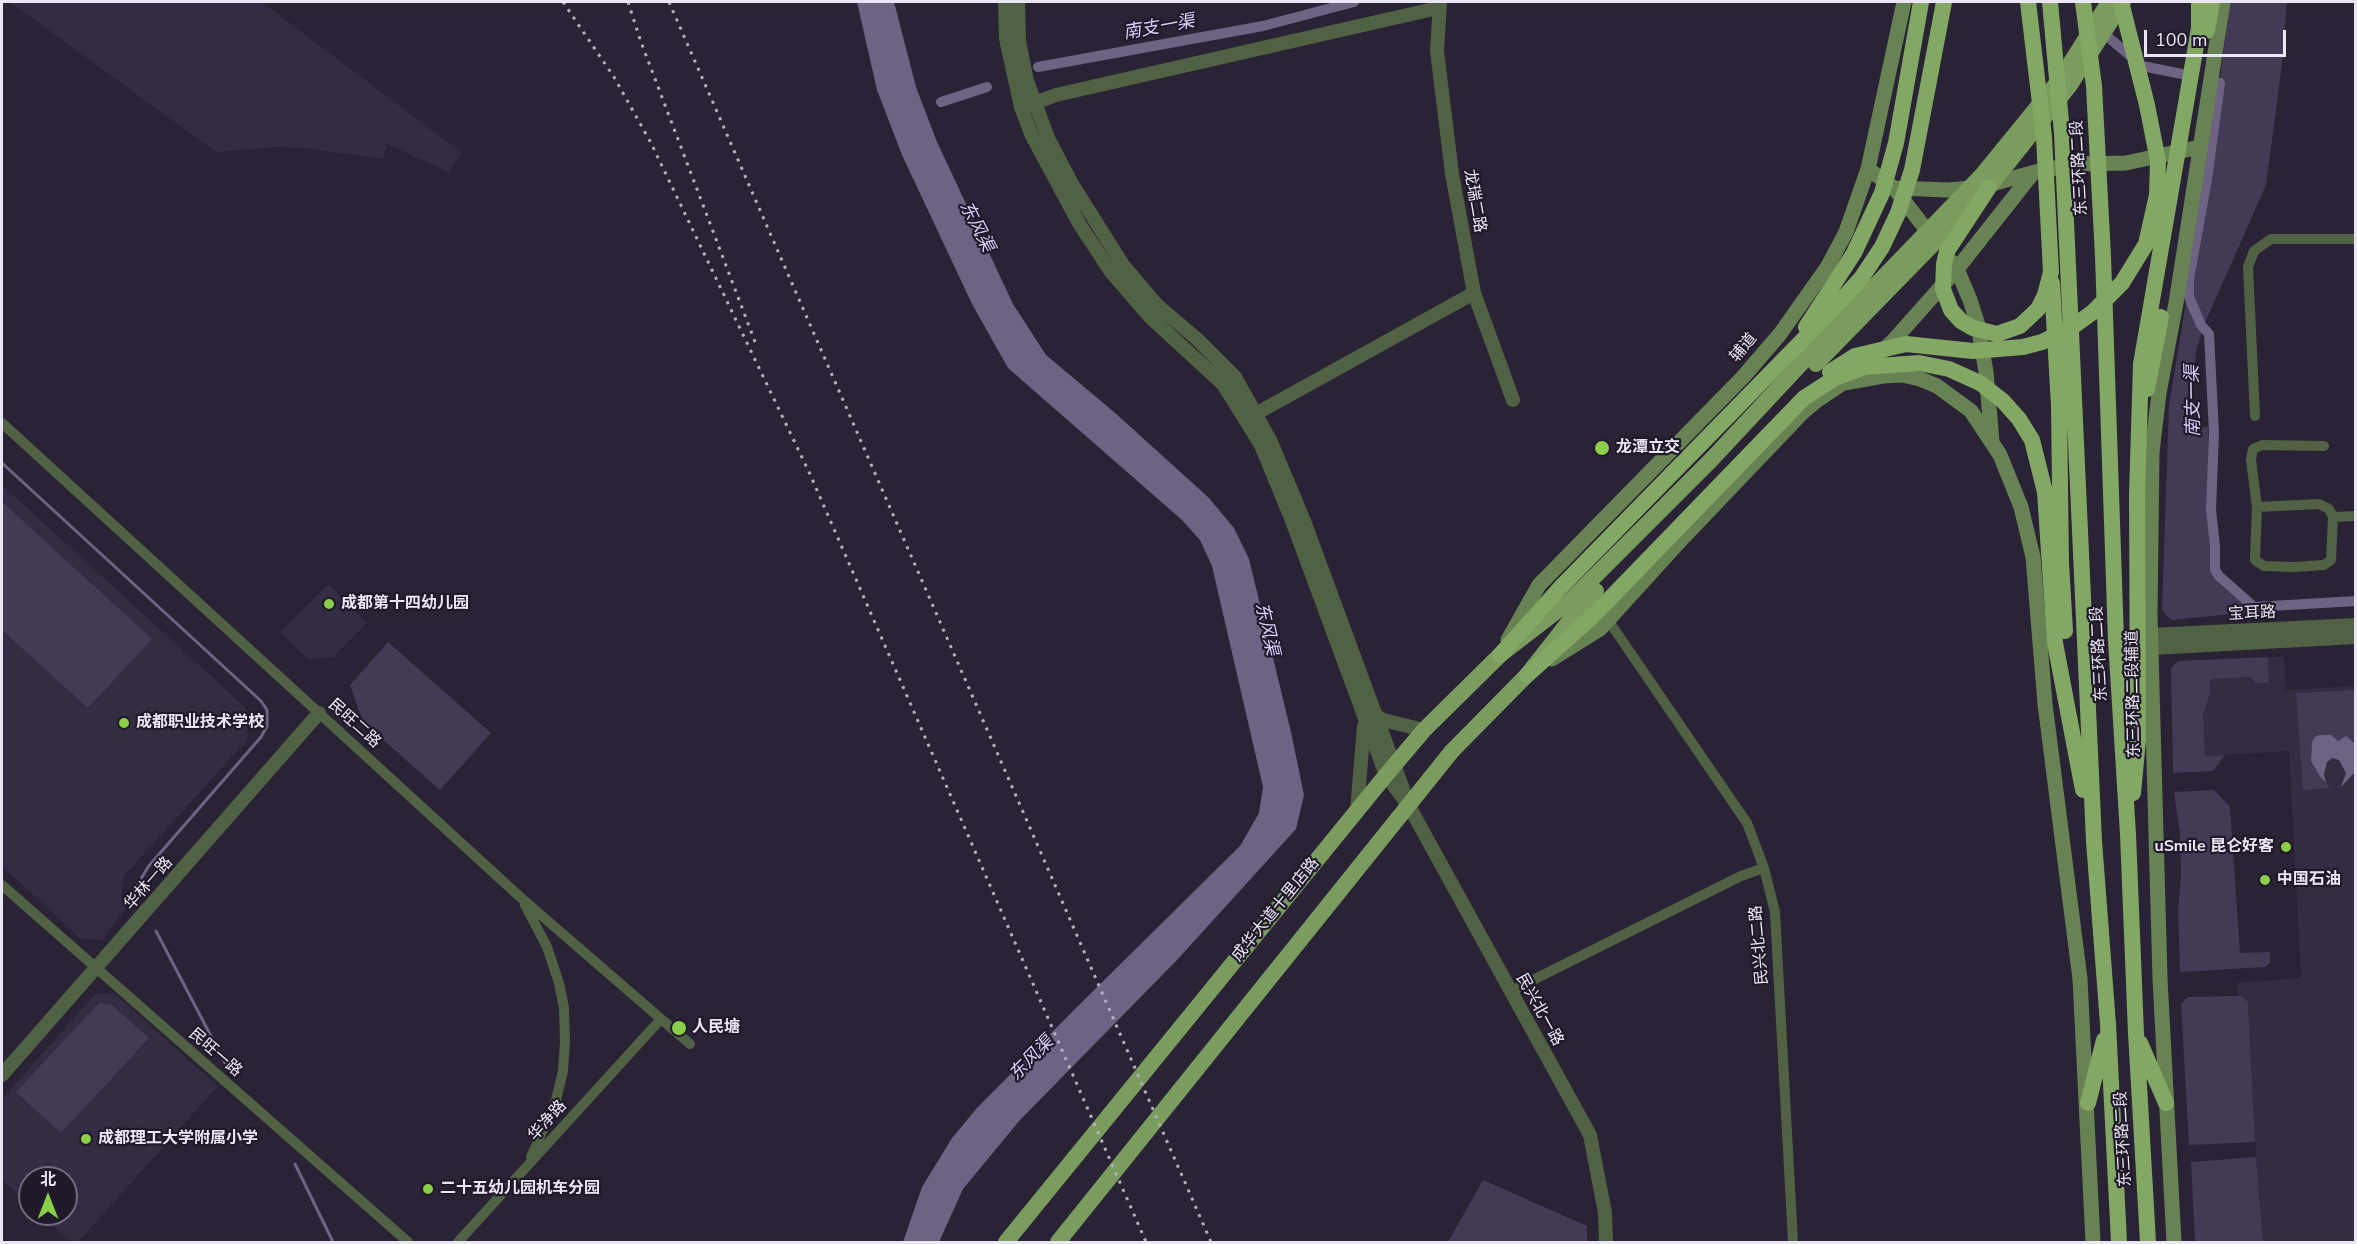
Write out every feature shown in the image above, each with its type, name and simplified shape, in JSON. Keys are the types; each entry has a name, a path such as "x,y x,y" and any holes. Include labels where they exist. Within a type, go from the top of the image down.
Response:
{"highway":[{"path":"1789,354 1854,253 1881,193 1896,143 1921,2"},
{"path":"1527,675 1789,354 1862,277 1882,247 1898,213 1912,170 1944,2"},
{"path":"2028,2 2044,137 2059,406 2060,640"},
{"name":"东三环路二段","path":"2050,2 2062,133 2094,842 2108,1024 2119,1242"},
{"name":"东三环路二段","path":"2084,2 2091,63 2103,256 2116,640 2148,1242"},
{"path":"1500,655 1582,607 1828,374 1855,356 1906,344 1973,351 2042,342 2071,328 2093,312 2122,283 2146,244 2157,195 2158,161 2122,2"},
{"path":"2128,834 2147,640 2138,428 2141,364 2199,28 2199,2"},
{"path":"2138,428 2152,367 2211,2"},
{"path":"1989,187 1947,251 1943,289 1951,309 1961,321 1987,333 1997,334 2020,326 2038,309 2045,295 2051,272"},
{"path":"1804,398 1835,378 1865,367 1920,363 1949,369 1980,383 2003,401 2019,419 2028,433 2039,464 2045,492 2060,640 2076,755 2094,842"},
{"path":"2088,1103 2108,1024"},
{"path":"2136,1033 2166,1103"}],"main road":[{"name":"辅道","path":"1500,655 1539,585 1743,377 1780,334 1828,266 1846,232 1868,169 1904,2"},
{"path":"1582,607 1711,460 1840,322 1982,176 2061,78 2109,2"},
{"path":"1582,607 1989,187 2070,85 2122,2"},
{"path":"2211,2 2219,24"},
{"name":"东三环路二段辅道","path":"2174,1242 2160,979 2147,640 2152,452 2223,2"},
{"path":"1894,188 1949,190 1981,187 2077,164 2126,163 2200,147"},
{"path":"1868,169 1894,188 1957,269 1978,325 1986,372 1992,442"},
{"path":"1582,607 1679,542 1802,413 1844,383 1893,342 1957,269 2032,174"},
{"path":"1844,383 1902,375 1937,386 1971,411 1992,442 2021,507 2033,556 2045,704 2080,979 2088,1103 2093,1242"},
{"name":"成华大道十里店路","path":"1006,1242 1390,769 1424,730 1500,655"},
{"path":"1058,1242 1452,751 1527,675"}],"street":[{"path":"1005,2 1006,39 1027,105"},
{"path":"1018,2 1019,41 1027,105"},
{"path":"1027,105 1056,95 1439,5"},
{"name":"龙瑞二路","path":"1439,5 1437,51 1452,174 1474,293 1513,400"},
{"name":"民兴北一路","path":"1027,105 1032,136 1051,174 1111,272 1149,316 1223,384 1252,416 1261,445 1390,769 1509,992 1590,1136 1605,1213 1606,1242"},
{"path":"2255,417 2248,267 2254,251 2271,239 2355,238"},
{"path":"1252,416 1474,293"},
{"name":"民旺二路","path":"2,423 519,896 690,1044"},
{"path":"2257,507 2319,504 2329,509 2333,517 2331,560 2324,565 2293,567 2264,566 2255,560 2257,507 2251,460 2253,449 2262,444 2324,446"},
{"path":"2333,517 2355,516"},
{"name":"民兴北二路","path":"1582,607 1747,823 1764,868 1775,912 1793,1242"},
{"name":"宝耳路","path":"2147,640 2355,625"},
{"name":"宝耳路","path":"2147,640 2355,638"},
{"name":"华林一路","path":"2,1075 319,713"},
{"path":"1357,811 1369,716 1424,730"},
{"path":"1509,992 1741,876 1764,868"},
{"name":"民旺一路","path":"2,885 408,1242"},
{"path":"519,896 547,947 559,983 564,1008 565,1041 556,1100 537,1144 519,1175"},
{"name":"华净路","path":"458,1242 661,1019"}],"shaded area":[{"path":"10,2 262,2 462,153 448,172 387,144 383,159 305,148 276,147 216,152"},
{"path":"2230,2 2287,2 2282,65 2266,185 2205,323 2196,351 2193,392 2195,427 2208,427 2213,573 2253,612 2171,620 2162,610 2169,405 2208,169"},
{"name":"成都职业技术学校","path":"2,485 246,708 248,739 123,877 122,894 125,909 102,940 81,939 2,866"},
{"path":"2,502 152,639 88,708 2,630"},
{"name":"成都第十四幼儿园","path":"329,584 367,623 333,657 308,659 280,632"},
{"path":"388,642 491,733 440,790 363,722 350,685"},
{"path":"2268,657 2284,657 2286,690 2355,686 2355,1242 2263,1242 2248,1002 2242,996 2238,996 2236,983 2301,978 2289,751 2205,756 2203,715 2210,694 2210,678 2252,677 2269,682"},
{"path":"2268,657 2269,683 2256,683 2251,677 2210,679 2210,694 2203,715 2205,756 2225,755 2213,771 2173,773 2171,668 2178,661"},
{"path":"2355,690 2355,744 2338,741 2331,735 2315,737 2310,752 2314,768 2330,788 2303,790 2296,693"},
{"path":"2214,790 2230,807 2240,953 2270,952 2270,962 2265,967 2180,972 2178,911 2181,874 2180,834 2174,792"},
{"name":"成都理工大学附属小学","path":"95,994 115,994 218,1086 78,1242 70,1242 52,1226 78,1226 78,1166 18,1166 18,1195 2,1180 2,1099"},
{"path":"2242,996 2248,1002 2255,1142 2189,1145 2181,1004 2188,997"},
{"path":"99,1003 112,1005 149,1038 61,1133 16,1092"},
{"path":"2256,1157 2263,1242 2195,1242 2191,1162"},
{"path":"1483,1180 1587,1226 1587,1242 1448,1242"}],"water":[{"name":"东风渠","path":"857,2 894,2 916,87 937,142 1013,304 1046,355 1114,412 1208,497 1234,528 1249,559 1304,795 1296,829 1177,960 1020,1120 963,1189 939,1242 903,1242 922,1187 952,1138 977,1108 1240,846 1259,813 1263,787 1212,566 1200,540 1182,520 1008,368 972,304 902,155 877,90"},
{"path":"2320,735 2331,735 2338,741 2346,736 2355,744 2355,772 2341,787 2346,773 2339,760 2332,758 2327,762 2324,774 2326,783 2311,761 2312,742"}],"waterway":[{"name":"南支一渠","path":"1038,67 1263,26 1354,2"},
{"name":"南支一渠","path":"2101,31 2142,66 2182,74"},
{"name":"南支一渠","path":"2220,83 2207,179 2189,279 2189,297 2201,325 2209,334 2214,433 2211,510 2215,570 2254,607 2356,601"},
{"name":"南支一渠","path":"941,102 987,87"},
{"path":"2,463 261,701 267,710 267,726 261,737 148,867 138,884 137,895"},
{"path":"156,931 225,1063"},
{"path":"295,1164 333,1242"}],"railway":[{"path":"563,2 614,77 651,143 809,472 1146,1242"},
{"path":"628,2 641,42 757,347"},
{"path":"669,2 1211,1242"}],"place":[{"name":"龙潭立交","path":"1602,448"},
{"name":"成都第十四幼儿园","path":"329,604"},
{"name":"成都职业技术学校","path":"124,723"},
{"name":"uSmile 昆仑好客","path":"2286,847"},
{"name":"中国石油","path":"2265,880"},
{"name":"人民塘","path":"679,1028"},
{"name":"成都理工大学附属小学","path":"86,1139"},
{"name":"二十五幼儿园机车分园","path":"428,1189"}]}
